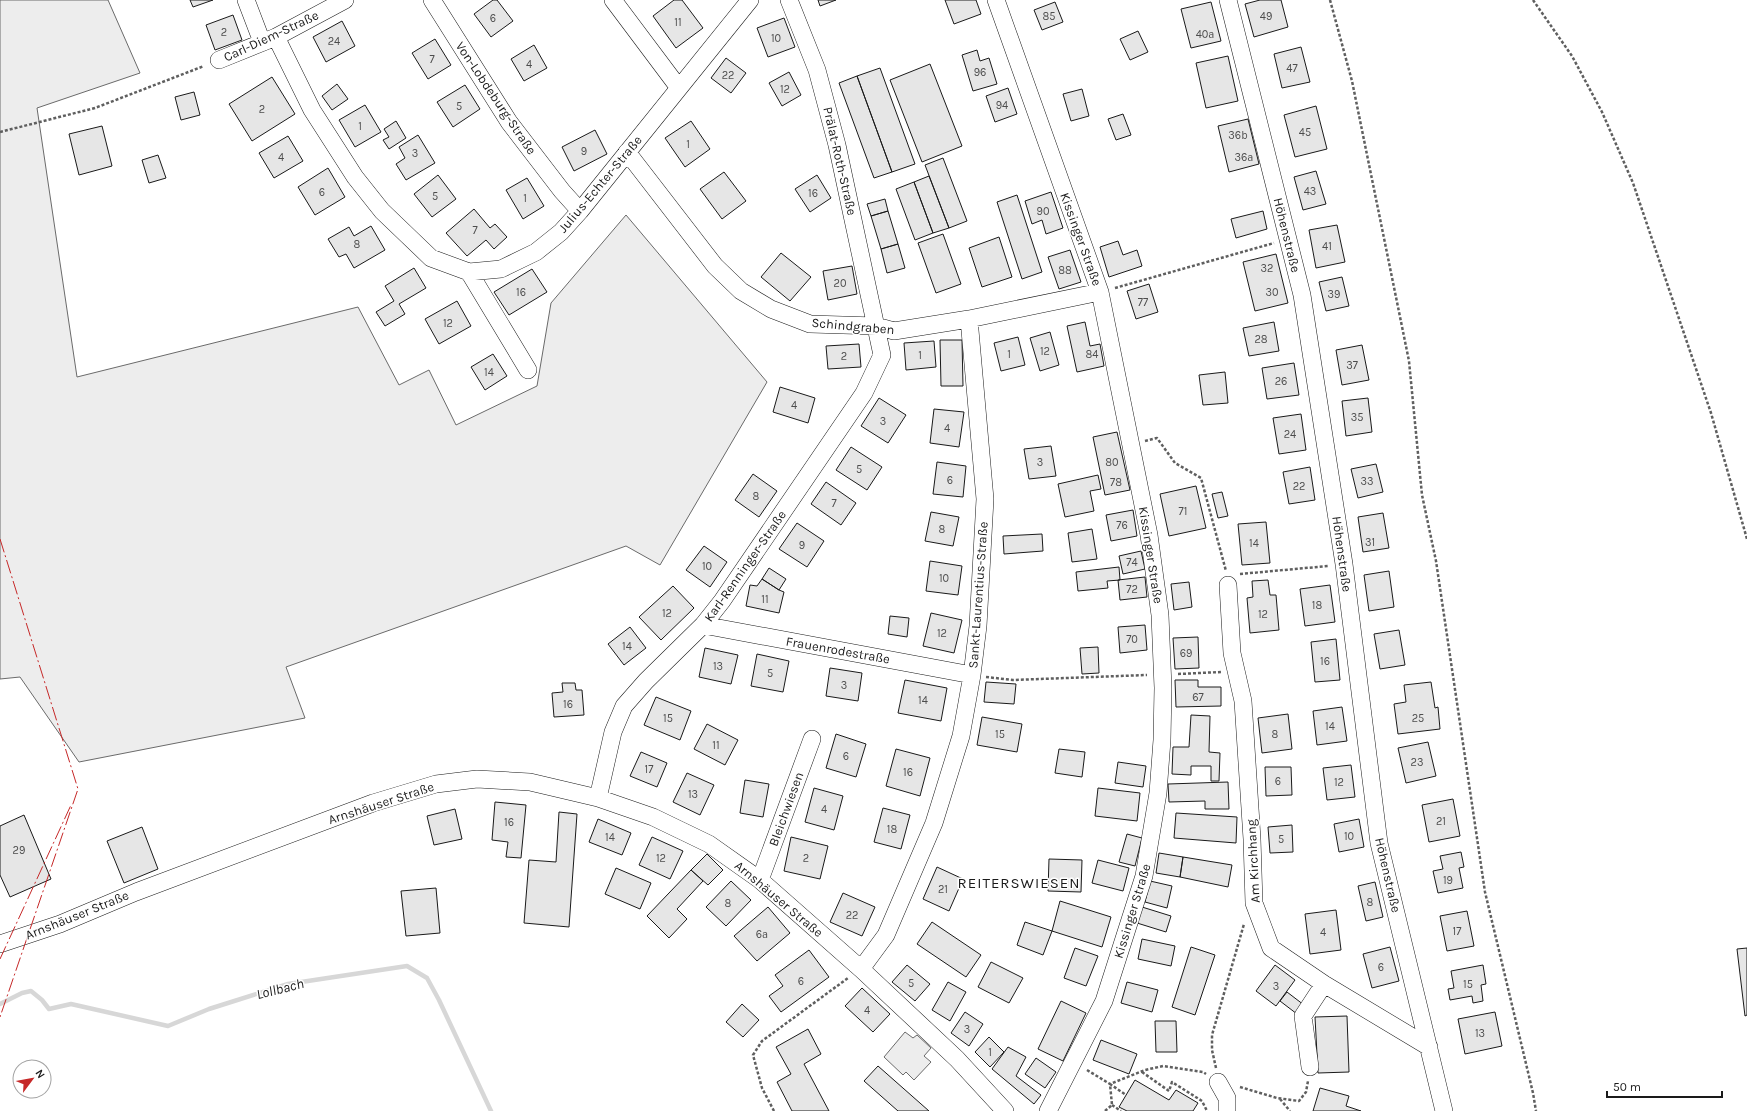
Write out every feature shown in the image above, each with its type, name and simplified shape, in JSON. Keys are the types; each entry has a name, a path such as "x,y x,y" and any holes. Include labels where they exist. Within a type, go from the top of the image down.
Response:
{"street":[{"name":"Julius-Echter-Straße","path":"246,0 312,110 355,177 382,211 431,258 469,272 501,269 536,252 561,232 580,211 750,0"},
{"name":"Carl-Diem-Straße","path":"219,60 269,40 346,0"},
{"name":"Von-Lobdeburg-Straße","path":"432,0 509,122 562,191 580,211"},
{"path":"613,0 679,88"},
{"name":"Prälat-Roth-Straße","path":"789,0 819,78 837,145 876,326"},
{"name":"Kissinger Straße","path":"996,0 1100,292 1149,535 1160,615 1162,740 1158,793 1144,876 1104,1001 1048,1111"},
{"name":"Höhenstraße","path":"1228,0 1302,295 1344,564 1379,843 1444,1111"},
{"name":"Schindgraben","path":"627,152 715,266 740,291 771,309 810,324 876,326 894,331 969,319 1100,292"},
{"path":"469,272 528,370"},
{"name":"Sankt-Laurentius-Straße","path":"861,969 886,935 934,823 961,736 972,675 978,626 985,498 969,319"},
{"name":"Karl-Renninger-Straße","path":"598,798 613,732 624,706 646,681 703,625 722,601 864,393 882,355 876,326"},
{"name":"Am Kirchhang","path":"1228,580 1232,653 1243,701 1252,839 1254,903 1271,948 1324,984 1429,1047"},
{"name":"Frauenrodestraße","path":"703,625 972,675"},
{"name":"Bleichwiesen","path":"760,880 812,739"},
{"name":"Arnshäuser Straße","path":"0,944 60,924 136,892 373,802 436,784 477,779 530,782 598,798 653,818 709,844 760,880 861,969 957,1059 1005,1111"},
{"path":"1310,1067 1303,1016 1324,984"},
{"path":"1218,1082 1227,1098 1227,1111"}],"path":[{"path":"1330,0 1352,81 1409,361 1422,495 1436,561 1485,892 1536,1111"},
{"path":"1533,0 1572,56 1602,112 1633,183 1711,413 1747,539"},
{"path":"0,132 95,108 219,60"},
{"path":"1100,292 1288,239"},
{"path":"1131,444 1157,438 1176,463 1201,478 1228,580 1344,564"},
{"path":"972,675 1013,680 1186,674 1236,670"},
{"path":"1218,1082 1212,1050 1212,1035 1246,917 1254,903"},
{"path":"774,1111 762,1088 754,1055 762,1041 861,969"},
{"path":"1073,1062 1126,1095"},
{"path":"1110,1084 1163,1066 1203,1072 1218,1082 1280,1098 1299,1101 1306,1092 1310,1067"},
{"path":"1142,1072 1169,1091 1172,1082 1202,1101 1207,1111"},
{"path":"1110,1084 1112,1105"},
{"path":"1280,1098 1290,1111"},
{"path":"1105,1111 1112,1105"},
{"path":"1112,1105 1121,1111"}],"shaded area":[{"path":"0,0 108,0 140,73 37,108 77,377 358,307 399,385 429,370 456,425 537,386 551,303 626,215 767,382 660,565 626,546 286,667 305,718 79,762 20,677 0,679"},
{"path":"905,1032 913,1038 917,1035 931,1048 924,1056 931,1062 914,1080 906,1072 903,1075 884,1057"}],"building":[{"path":"190,0 213,0 193,7"},
{"path":"493,0 497,0 513,21 491,37 474,14"},
{"path":"674,0 682,0 703,28 676,48 653,16"},
{"path":"818,0 836,0 820,6"},
{"path":"945,0 976,0 981,14 954,24"},
{"path":"1260,0 1281,0 1288,27 1254,37 1245,4"},
{"path":"1055,2 1063,22 1042,30 1034,10"},
{"path":"1211,2 1221,41 1191,48 1181,9"},
{"path":"233,15 242,40 215,50 206,25"},
{"path":"784,18 795,47 768,57 757,28"},
{"path":"342,21 355,46 326,62 313,37"},
{"path":"1138,31 1148,52 1130,60 1120,39"},
{"path":"435,39 451,65 428,79 412,53"},
{"path":"534,45 547,68 524,81 511,59"},
{"path":"1301,47 1310,82 1282,88 1274,54"},
{"path":"977,50 980,61 989,58 997,84 973,91 962,55"},
{"path":"1228,56 1238,101 1206,108 1196,63"},
{"path":"726,58 746,73 731,93 711,78"},
{"path":"930,64 962,146 922,162 890,80"},
{"path":"880,68 915,164 892,172 857,76"},
{"path":"789,72 801,95 782,106 769,83"},
{"path":"857,76 892,172 874,178 839,83"},
{"path":"272,77 295,114 252,141 229,104"},
{"path":"337,84 348,99 332,110 322,96"},
{"path":"465,85 480,109 453,127 437,102"},
{"path":"1008,88 1017,114 995,122 986,96"},
{"path":"1082,89 1089,116 1071,121 1063,94"},
{"path":"194,92 200,115 181,120 175,97"},
{"path":"365,105 381,132 355,147 339,120"},
{"path":"1316,106 1327,149 1295,157 1284,115"},
{"path":"1123,114 1131,135 1116,140 1108,119"},
{"path":"1248,119 1259,164 1229,172 1218,126"},
{"path":"396,121 406,138 389,149 383,140 389,137 384,129"},
{"path":"691,121 710,149 685,167 665,138"},
{"path":"102,126 112,166 79,175 69,134"},
{"path":"595,130 607,154 574,171 562,147"},
{"path":"418,135 435,163 406,180 396,164 405,158 399,147"},
{"path":"288,136 303,161 274,178 259,153"},
{"path":"158,155 166,178 149,183 142,160"},
{"path":"943,158 967,221 949,228 925,165"},
{"path":"328,168 345,197 315,215 298,187"},
{"path":"1316,171 1326,204 1303,210 1294,177"},
{"path":"724,172 746,201 722,219 700,189"},
{"path":"438,175 456,199 432,217 414,194"},
{"path":"817,175 831,198 810,212 795,189"},
{"path":"929,176 949,228 933,233 914,182"},
{"path":"527,178 544,206 523,219 506,190"},
{"path":"914,182 933,233 915,240 896,189"},
{"path":"1051,192 1063,228 1046,234 1042,220 1032,224 1025,201"},
{"path":"1017,195 1042,272 1022,279 997,202"},
{"path":"885,199 888,211 871,216 867,204"},
{"path":"474,209 490,228 495,224 507,237 494,249 486,240 467,256 446,233"},
{"path":"888,211 898,244 881,249 871,216"},
{"path":"1263,211 1267,229 1236,238 1231,219"},
{"path":"1337,225 1345,262 1316,268 1309,230"},
{"path":"371,226 385,250 354,268 346,254 339,257 328,239 349,227 354,236"},
{"path":"943,234 961,284 936,293 918,243"},
{"path":"999,237 1012,277 982,287 969,248"},
{"path":"1118,241 1123,255 1137,250 1142,266 1109,277 1100,247"},
{"path":"898,244 905,268 887,273 881,249"},
{"path":"1070,250 1081,282 1059,289 1048,257"},
{"path":"781,253 811,277 790,301 761,277"},
{"path":"1276,254 1288,303 1255,311 1243,262"},
{"path":"852,266 857,294 828,300 823,271"},
{"path":"414,268 426,288 399,304 405,314 385,326 376,312 394,301 385,286"},
{"path":"532,269 547,292 509,315 494,292"},
{"path":"1342,277 1349,306 1326,311 1319,282"},
{"path":"1149,284 1158,312 1136,319 1127,291"},
{"path":"457,301 471,326 439,344 425,319"},
{"path":"1085,322 1090,346 1100,344 1104,366 1077,372 1067,326"},
{"path":"1274,322 1279,351 1249,356 1243,328"},
{"path":"1050,332 1059,365 1040,371 1030,338"},
{"path":"1018,337 1025,365 1001,371 994,343"},
{"path":"940,340 962,340 963,386 941,386"},
{"path":"934,341 936,367 906,370 904,343"},
{"path":"859,344 861,367 828,369 826,346"},
{"path":"1362,345 1369,380 1342,385 1336,350"},
{"path":"493,354 507,376 485,390 471,367"},
{"path":"1294,363 1299,395 1267,399 1262,368"},
{"path":"1225,372 1228,403 1203,405 1199,375"},
{"path":"780,387 815,398 808,423 773,412"},
{"path":"879,398 906,415 888,443 861,426"},
{"path":"1368,398 1372,432 1346,436 1342,401"},
{"path":"934,409 964,412 959,447 930,443"},
{"path":"1301,414 1306,450 1279,454 1273,418"},
{"path":"1117,432 1130,490 1105,495 1093,437"},
{"path":"1051,446 1056,476 1029,479 1024,449"},
{"path":"851,447 882,467 867,490 836,470"},
{"path":"937,462 966,466 963,497 933,494"},
{"path":"1376,464 1383,492 1358,498 1351,469"},
{"path":"1310,467 1315,500 1289,504 1283,472"},
{"path":"753,474 777,491 759,517 735,500"},
{"path":"1098,475 1101,489 1090,491 1094,511 1065,517 1058,484"},
{"path":"826,482 856,503 841,525 811,504"},
{"path":"1196,486 1206,528 1169,536 1160,494"},
{"path":"1222,492 1228,516 1218,518 1212,494"},
{"path":"1133,510 1137,536 1111,541 1106,515"},
{"path":"931,512 959,517 953,546 925,541"},
{"path":"1383,513 1389,548 1363,552 1358,517"},
{"path":"1266,522 1270,563 1242,565 1238,524"},
{"path":"797,523 824,541 807,567 779,549"},
{"path":"1092,529 1097,559 1072,562 1068,533"},
{"path":"1042,534 1043,551 1004,554 1003,536"},
{"path":"704,546 727,562 710,587 686,570"},
{"path":"1141,551 1145,569 1123,574 1119,556"},
{"path":"930,561 962,566 958,595 926,591"},
{"path":"1119,567 1120,580 1107,581 1108,588 1078,591 1076,572"},
{"path":"769,568 786,579 779,590 762,579"},
{"path":"1389,571 1394,607 1369,611 1364,575"},
{"path":"1145,577 1147,597 1120,600 1118,580"},
{"path":"762,579 784,592 779,613 746,606 750,585 757,586"},
{"path":"1268,580 1270,595 1276,595 1279,630 1250,633 1247,598 1253,597 1252,581"},
{"path":"1189,582 1192,607 1174,610 1171,584"},
{"path":"1330,585 1335,622 1305,626 1300,589"},
{"path":"673,586 694,608 661,640 639,617"},
{"path":"931,613 962,620 954,653 923,646"},
{"path":"890,616 909,618 907,637 888,634"},
{"path":"1145,625 1147,650 1120,653 1118,627"},
{"path":"630,627 646,648 624,665 608,644"},
{"path":"1399,630 1405,665 1380,669 1374,634"},
{"path":"1198,637 1199,668 1175,669 1173,638"},
{"path":"1336,639 1340,680 1315,682 1311,642"},
{"path":"1098,647 1099,673 1082,674 1080,648"},
{"path":"705,648 738,655 731,684 699,677"},
{"path":"757,654 789,661 783,692 751,686"},
{"path":"830,668 862,673 858,701 826,696"},
{"path":"905,680 947,688 941,721 898,713"},
{"path":"1175,680 1198,680 1198,687 1221,687 1221,706 1176,707"},
{"path":"986,682 1016,684 1014,704 984,702"},
{"path":"1431,682 1435,708 1438,707 1440,729 1398,734 1394,704 1406,702 1404,685"},
{"path":"562,683 575,683 576,690 582,690 584,715 554,717 552,693 563,692"},
{"path":"656,697 691,711 680,740 644,725"},
{"path":"1342,707 1347,741 1317,745 1313,711"},
{"path":"1288,714 1292,749 1262,753 1258,718"},
{"path":"1191,715 1210,716 1209,752 1220,753 1219,781 1211,781 1211,766 1191,766 1191,775 1172,774 1173,747 1189,747"},
{"path":"982,717 1022,724 1017,752 977,745"},
{"path":"707,724 738,740 725,765 694,749"},
{"path":"836,734 866,744 856,777 826,768"},
{"path":"1428,742 1436,776 1406,783 1398,748"},
{"path":"896,749 930,758 920,796 886,786"},
{"path":"1059,749 1085,752 1082,777 1055,773"},
{"path":"641,752 667,763 657,787 630,776"},
{"path":"1118,762 1146,766 1143,787 1115,783"},
{"path":"1351,765 1355,797 1327,800 1323,768"},
{"path":"1265,767 1291,767 1292,795 1266,796"},
{"path":"687,773 714,785 700,815 673,802"},
{"path":"745,780 769,784 763,817 740,813"},
{"path":"1228,782 1229,809 1205,809 1205,801 1169,802 1168,784"},
{"path":"814,788 843,796 834,830 805,822"},
{"path":"1098,788 1140,793 1137,821 1095,816"},
{"path":"1453,799 1460,836 1429,842 1422,805"},
{"path":"495,802 526,805 521,858 506,857 508,842 492,840"},
{"path":"883,808 910,815 901,849 874,842"},
{"path":"455,809 462,839 434,845 427,816"},
{"path":"559,812 577,814 569,927 524,923 529,860 556,862"},
{"path":"1176,813 1237,817 1236,843 1174,838"},
{"path":"24,815 51,879 10,897 0,875 0,826"},
{"path":"598,819 631,833 622,855 589,842"},
{"path":"1359,819 1364,847 1339,852 1334,824"},
{"path":"1292,825 1293,852 1270,853 1268,827"},
{"path":"142,827 158,869 124,883 107,841"},
{"path":"1127,834 1142,838 1135,866 1119,862"},
{"path":"652,837 683,851 670,879 639,865"},
{"path":"791,837 828,846 820,879 784,871"},
{"path":"1461,852 1464,867 1459,868 1463,888 1438,893 1433,871 1443,869 1440,856"},
{"path":"1159,853 1183,857 1180,877 1156,873"},
{"path":"707,854 723,870 708,885 691,870"},
{"path":"1183,857 1232,865 1228,887 1180,877"},
{"path":"1049,859 1082,860 1081,892 1048,891"},
{"path":"1098,860 1129,868 1123,891 1092,883"},
{"path":"937,867 963,879 949,911 923,899"},
{"path":"616,868 651,883 640,909 605,894"},
{"path":"691,870 703,881 677,909 687,919 669,938 647,916"},
{"path":"731,881 751,900 726,926 706,907"},
{"path":"1150,881 1172,886 1167,908 1145,902"},
{"path":"1375,882 1383,917 1366,921 1358,886"},
{"path":"436,888 440,933 406,936 401,891"},
{"path":"843,893 875,907 862,936 830,922"},
{"path":"1060,901 1111,917 1102,947 1052,931"},
{"path":"768,907 790,933 757,961 734,936"},
{"path":"1142,907 1171,916 1166,932 1137,923"},
{"path":"1336,910 1341,950 1310,954 1305,914"},
{"path":"1467,911 1474,946 1447,951 1440,916"},
{"path":"932,922 981,955 966,977 917,944"},
{"path":"1025,922 1052,931 1043,955 1017,945"},
{"path":"1142,939 1175,946 1171,966 1138,959"},
{"path":"1191,947 1215,955 1195,1015 1172,1007"},
{"path":"1390,947 1399,981 1372,988 1363,954"},
{"path":"1075,948 1098,956 1086,986 1064,978"},
{"path":"1747,948 1747,1015 1745,1016 1737,949"},
{"path":"809,950 829,977 781,1012 769,996 783,986 775,975"},
{"path":"991,962 1023,978 1009,1003 978,987"},
{"path":"907,965 930,984 915,1001 892,982"},
{"path":"1275,965 1295,980 1276,1006 1256,991"},
{"path":"1483,965 1486,984 1481,985 1483,1001 1473,1003 1472,996 1450,1000 1448,989 1454,988 1451,971"},
{"path":"948,982 966,992 950,1021 932,1010"},
{"path":"1127,982 1158,990 1152,1012 1121,1003"},
{"path":"862,988 890,1014 873,1032 845,1006"},
{"path":"1287,992 1304,1005 1297,1014 1280,1001"},
{"path":"1061,1001 1086,1013 1063,1061 1038,1049"},
{"path":"742,1004 759,1020 743,1037 726,1022"},
{"path":"965,1012 983,1024 969,1046 951,1033"},
{"path":"1495,1012 1502,1046 1465,1054 1458,1019"},
{"path":"1347,1016 1349,1072 1318,1073 1315,1017"},
{"path":"1155,1021 1176,1021 1177,1052 1156,1052"},
{"path":"808,1029 821,1054 804,1064 829,1111 792,1111 777,1082 791,1074 776,1047"},
{"path":"989,1037 1004,1052 990,1067 975,1052"},
{"path":"1101,1040 1137,1054 1129,1074 1093,1060"},
{"path":"1008,1047 1026,1057 1016,1076 1041,1095 1034,1104 992,1069"},
{"path":"1036,1058 1056,1072 1045,1088 1025,1074"},
{"path":"878,1066 929,1111 898,1111 864,1081"},
{"path":"1135,1080 1169,1100 1176,1090 1198,1103 1193,1111 1127,1111 1119,1107"},
{"path":"1320,1088 1349,1096 1346,1106 1361,1111 1313,1111"}],"waterway":[{"name":"Lollbach","path":"0,1004 22,993 31,991 42,1000 49,1009 71,1004 168,1026 209,1009 288,984 407,966 427,978 439,1000 491,1111"}],"power":[{"path":"0,539 78,789 0,1017"},
{"path":"0,959 71,805"}],"district":[{"name":"REITERSWIESEN","path":"1019,883"}]}
